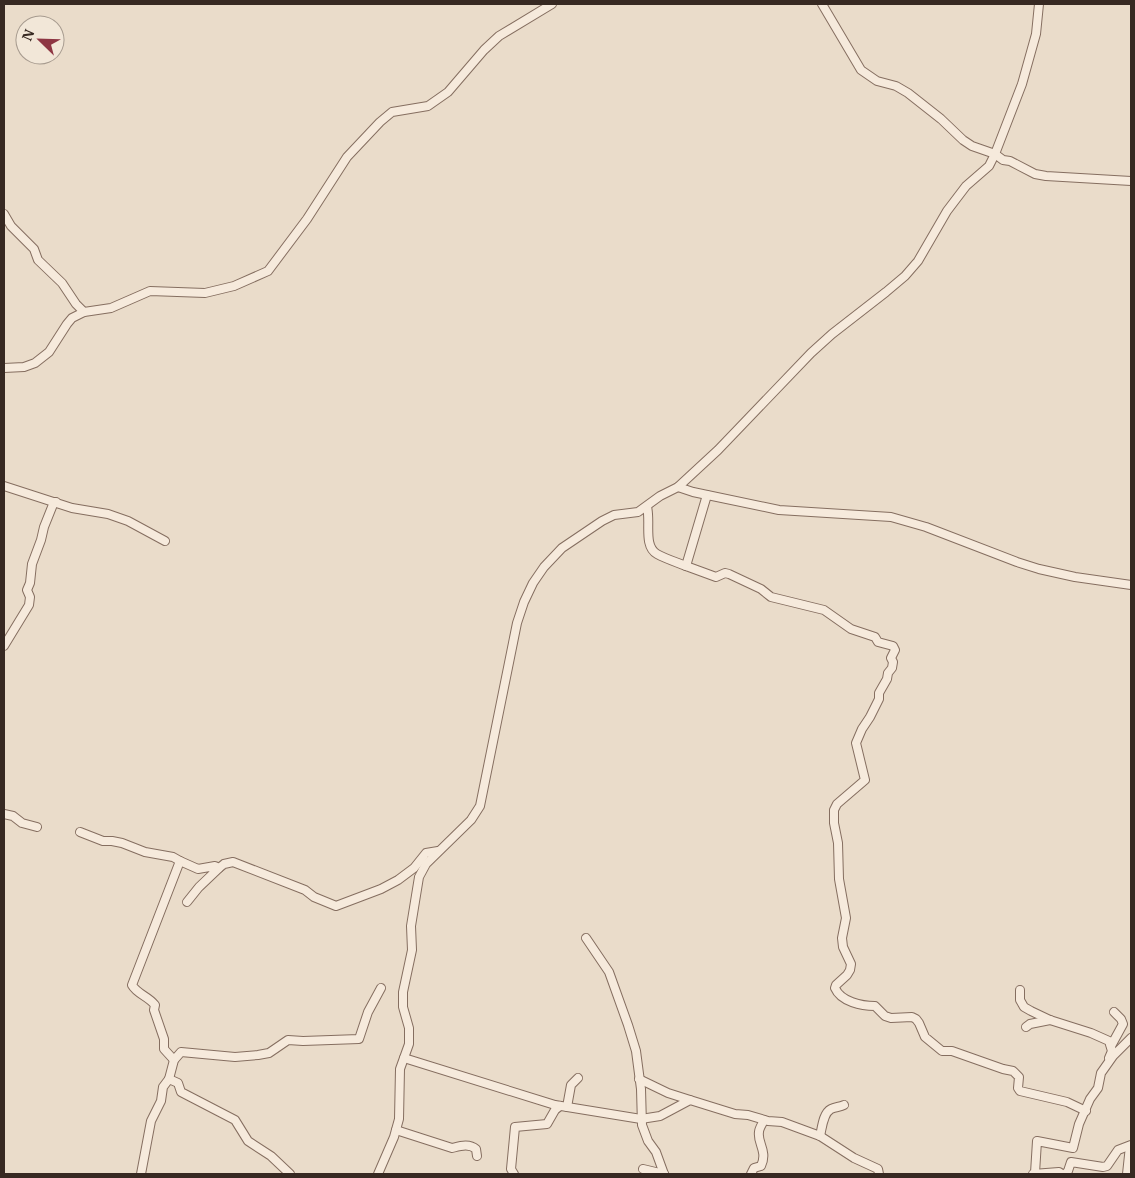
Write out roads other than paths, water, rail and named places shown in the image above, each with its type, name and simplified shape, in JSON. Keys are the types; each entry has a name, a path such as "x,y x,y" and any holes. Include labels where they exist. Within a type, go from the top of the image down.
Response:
{"street":[{"path":"6,367 24,367 35,363 49,352 72,318 84,312 112,308 150,290 205,293 234,286 268,271 307,218 347,157 380,122 392,112 428,106 448,92 484,50 499,36 552,4"},
{"path":"822,4 861,70 877,81 896,86 908,93 972,146 995,154 1003,160 1027,170 1046,176 1131,181"},
{"path":"378,1174 399,1120 400,1069 409,1044 409,1028 403,1007 403,992 412,950 411,926 419,877 426,864 471,820 480,806 517,623 533,583 544,567 562,548 581,534 614,515 638,512 660,496 678,487 718,450 811,353 905,276 918,261 948,211 966,186 989,166 995,154 1022,84 1036,34 1040,4"},
{"path":"4,214 11,226 34,249 38,260 62,283 76,304 84,312"},
{"path":"4,486 72,508 120,518 164,541"},
{"path":"678,487 778,510 891,518 926,527 1040,569 1075,577 1131,585"},
{"path":"686,566 707,495"},
{"path":"4,646 29,605 30,597 27,590 30,583 32,564 47,519 54,502 56,502"},
{"path":"647,507 649,546 654,553 716,577 725,573 729,574 761,589 771,597 824,610 851,629 874,637 878,642 895,648 891,658 894,662 892,668 856,743 865,780 837,804 834,810 834,823 838,843 839,879 846,918 842,938 843,947 851,964 847,975 836,985 837,994 865,1007 875,1006 885,1016 891,1018 912,1017 916,1019 925,1037 942,1051 952,1051 1003,1070 1014,1071 1020,1076 1018,1088 1020,1091 1067,1102 1086,1111"},
{"path":"4,814 13,816 22,823 37,827"},
{"path":"80,832 103,841 122,843 145,852 173,857 198,869 215,866 219,868"},
{"path":"187,902 198,887 219,868 224,864 233,862 305,890 314,897 336,906 381,889 398,880 414,868 426,854 438,851"},
{"path":"174,1060 164,1049 164,1039 154,1010 155,1005 148,996 134,989 132,985 180,861"},
{"path":"586,938 609,972 636,1051 641,1120 664,1174"},
{"path":"141,1174 151,1121 161,1101 163,1087 169,1080 174,1060 181,1052 235,1057 270,1053 288,1040 359,1039 368,1012 381,988"},
{"path":"1020,990 1020,1000 1024,1007 1050,1020 1103,1038 1109,1041 1111,1046"},
{"path":"1108,1063 1111,1046 1123,1024 1114,1012"},
{"path":"1026,1027 1030,1024 1050,1020"},
{"path":"1073,1148 1037,1140 1034,1174 1054,1171 1065,1173 1070,1162 1079,1124 1090,1099 1098,1088 1101,1073 1131,1038"},
{"path":"404,1058 511,1092 563,1106 641,1120 660,1116 690,1100"},
{"path":"514,1174 511,1169 515,1127 547,1124 555,1110 563,1106 570,1087 578,1078"},
{"path":"639,1079 668,1093 690,1100 735,1114 782,1122 820,1136 854,1158 878,1169 879,1174"},
{"path":"169,1080 178,1083 182,1092 235,1120 248,1141 271,1156 290,1174"},
{"path":"820,1136 828,1111 834,1107 844,1105"},
{"path":"751,1174 754,1168 761,1166 763,1163 763,1149 759,1132 764,1120"},
{"path":"396,1130 452,1148 473,1146 476,1149 477,1156"},
{"path":"1070,1162 1107,1166 1118,1150 1131,1146 1127,1174"},
{"path":"643,1169 664,1174"}]}
